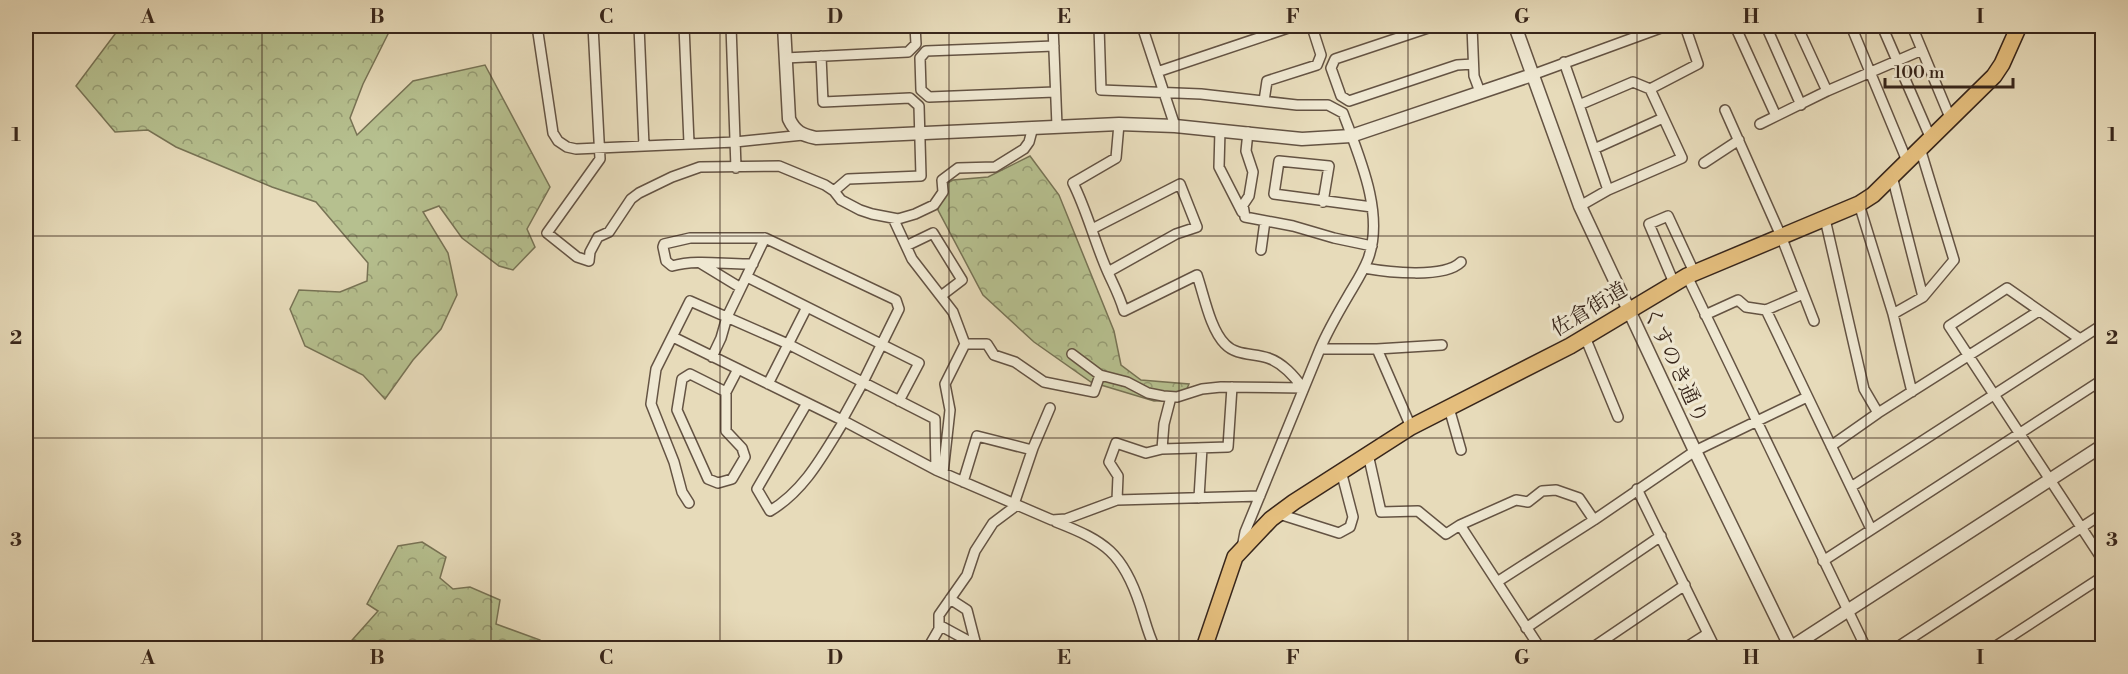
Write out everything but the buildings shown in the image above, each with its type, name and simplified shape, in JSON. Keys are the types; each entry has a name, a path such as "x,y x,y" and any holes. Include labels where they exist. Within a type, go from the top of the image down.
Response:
{"main road":[{"name":"佐倉街道","path":"1204,648 1235,557 1279,514 1411,427 1527,369 1685,277 1825,219 1873,195 1994,76 2019,26"}],"street":[{"path":"537,26 553,133 558,141 567,147 600,148 735,142 803,135 816,138 1119,124 1175,126 1302,139 1351,136 1532,75 1666,26"},
{"path":"593,26 600,159 547,233 577,257 589,261 590,252 598,237 609,232 631,199 672,177 700,167 779,166 834,191 841,200 860,210 898,219 934,205 943,192 942,180 958,168 995,167 1024,149 1029,142 1033,127"},
{"path":"639,26 644,146"},
{"path":"684,26 689,143"},
{"path":"731,26 736,168"},
{"path":"784,26 789,119 794,129 803,135"},
{"path":"785,58 908,52 916,44 915,26"},
{"path":"1053,26 1057,126"},
{"path":"1099,26 1101,90 1201,94 1297,105 1328,105 1343,113 1370,196 1374,217 1372,246 1364,268 1331,325 1303,388 1245,532 1242,548"},
{"path":"1154,26 1142,27 1175,126"},
{"path":"1157,72 1294,26"},
{"path":"1264,101 1268,81 1317,65 1322,55 1312,27 1309,26"},
{"path":"1434,26 1335,59 1331,68 1341,96 1349,101 1457,65 1473,64"},
{"path":"1472,26 1474,76 1480,92"},
{"name":"くすのき通り","path":"1515,26 1580,206 1790,648"},
{"path":"1650,89 1698,64 1685,26"},
{"path":"1735,26 1776,116"},
{"path":"1766,26 1801,105"},
{"path":"1797,26 1827,91"},
{"path":"1851,26 1907,162"},
{"path":"1882,26 1926,144 1954,261 1923,297 1893,314"},
{"path":"1912,26 1951,120"},
{"path":"1054,46 926,51 920,58 921,90 929,97 1055,92"},
{"path":"1760,124 1827,91 1923,50"},
{"path":"821,56 823,102 910,98 919,106 921,176 849,179 834,191"},
{"path":"1564,62 1608,190"},
{"path":"1579,105 1633,82 1650,89 1682,158 1608,190 1580,206"},
{"path":"1725,110 1781,236 1814,321"},
{"path":"1594,148 1663,118"},
{"path":"1119,124 1116,158 1073,183 1085,207 1124,311 1197,275 1216,331 1225,345 1235,351 1267,357 1278,363 1288,370 1303,388"},
{"path":"1220,130 1219,167 1245,217"},
{"path":"1245,217 1243,205 1248,196 1253,172 1246,151 1248,132"},
{"path":"1704,164 1739,140"},
{"path":"1323,202 1329,166 1279,161 1274,194 1323,202 1372,207"},
{"path":"1892,176 1923,297"},
{"path":"1092,229 1180,184 1197,227 1176,234 1108,272"},
{"path":"1859,204 1893,314 1912,392"},
{"path":"1685,277 1668,216 1649,224 1685,277 1705,315 1866,648"},
{"path":"1245,217 1372,246"},
{"path":"892,218 912,259 953,312 965,344 945,384 950,410 940,472"},
{"path":"1825,219 1864,389 1878,413"},
{"path":"1261,250 1264,221"},
{"path":"906,246 933,233 962,280 941,296"},
{"path":"753,264 689,261 672,266 666,261 663,247 664,244 690,238 765,238 896,300 899,304 899,309 843,420 803,485 791,497 770,511 757,489 807,403"},
{"path":"712,357 727,317 765,238"},
{"path":"1364,268 1396,273 1419,272 1457,267 1461,262"},
{"path":"700,263 741,288"},
{"path":"747,277 919,363 900,401"},
{"path":"2080,339 2007,288 1949,326 2103,559"},
{"path":"1705,315 1738,300 1746,308 1766,310 1803,294"},
{"path":"689,503 682,492 674,462 651,404 656,369 690,301 788,344 935,418 940,472"},
{"path":"768,384 807,307"},
{"path":"1766,310 1871,529"},
{"path":"1831,446 1878,413 2039,311"},
{"path":"1851,487 2103,325"},
{"path":"673,337 843,420 940,472 1085,533 1112,551 1125,569 1155,648"},
{"path":"1585,337 1618,417"},
{"path":"965,344 987,344 994,355 1015,362 1044,382 1094,392 1100,375"},
{"path":"1320,349 1377,349 1442,345"},
{"path":"1377,349 1411,427"},
{"path":"1072,354 1100,375 1127,382 1148,393 1171,397 1191,394 1202,389 1303,388"},
{"path":"726,392 690,374 682,379 677,410 708,479 718,483 732,479 745,457 742,448 726,431 726,392 738,369"},
{"path":"1823,561 2103,380"},
{"path":"1117,500 1118,476 1109,462 1116,443 1146,453 1162,449 1227,447 1232,387"},
{"path":"1162,449 1164,424 1171,397"},
{"path":"1497,582 1594,520 1695,451 1807,397"},
{"path":"928,648 939,629 939,615 967,575 975,551 993,523 1016,504 1032,450 1050,408"},
{"path":"1449,408 1461,450"},
{"path":"963,482 977,436 1032,450"},
{"path":"1790,648 2103,446"},
{"path":"1199,498 1202,448"},
{"path":"1368,454 1381,512 1418,511 1446,534 1460,525 1516,500 1528,502 1542,491 1556,490 1579,498 1594,520"},
{"path":"1279,514 1339,532 1350,527 1353,518 1341,471"},
{"path":"1637,489 1715,648"},
{"path":"1052,520 1066,519 1117,500 1260,496"},
{"path":"1896,648 2103,514"},
{"path":"1460,525 1540,648"},
{"path":"1526,628 1661,536"},
{"path":"1993,648 2103,577"},
{"path":"1592,648 1685,585"},
{"path":"950,599 968,610 979,647"},
{"path":"939,625 979,647"},
{"path":"1685,648 1707,634"}],"green space":[{"path":"121,26 392,26 363,84 350,118 357,135 413,81 485,65 550,187 527,229 535,247 513,270 499,266 462,238 439,206 423,212 448,253 457,295 441,329 413,360 385,399 363,375 305,346 290,309 299,290 340,292 367,281 368,263 316,202 272,187 176,147 148,130 115,132 76,86"},
{"path":"1030,156 1059,195 1114,331 1121,365 1141,380 1189,384 1182,400 1154,401 1091,382 1034,342 983,295 938,210 940,187 953,180 988,177"},
{"path":"422,542 446,557 440,578 453,589 470,587 500,600 496,624 540,640 540,648 345,648 378,611 367,604 398,546"}]}
